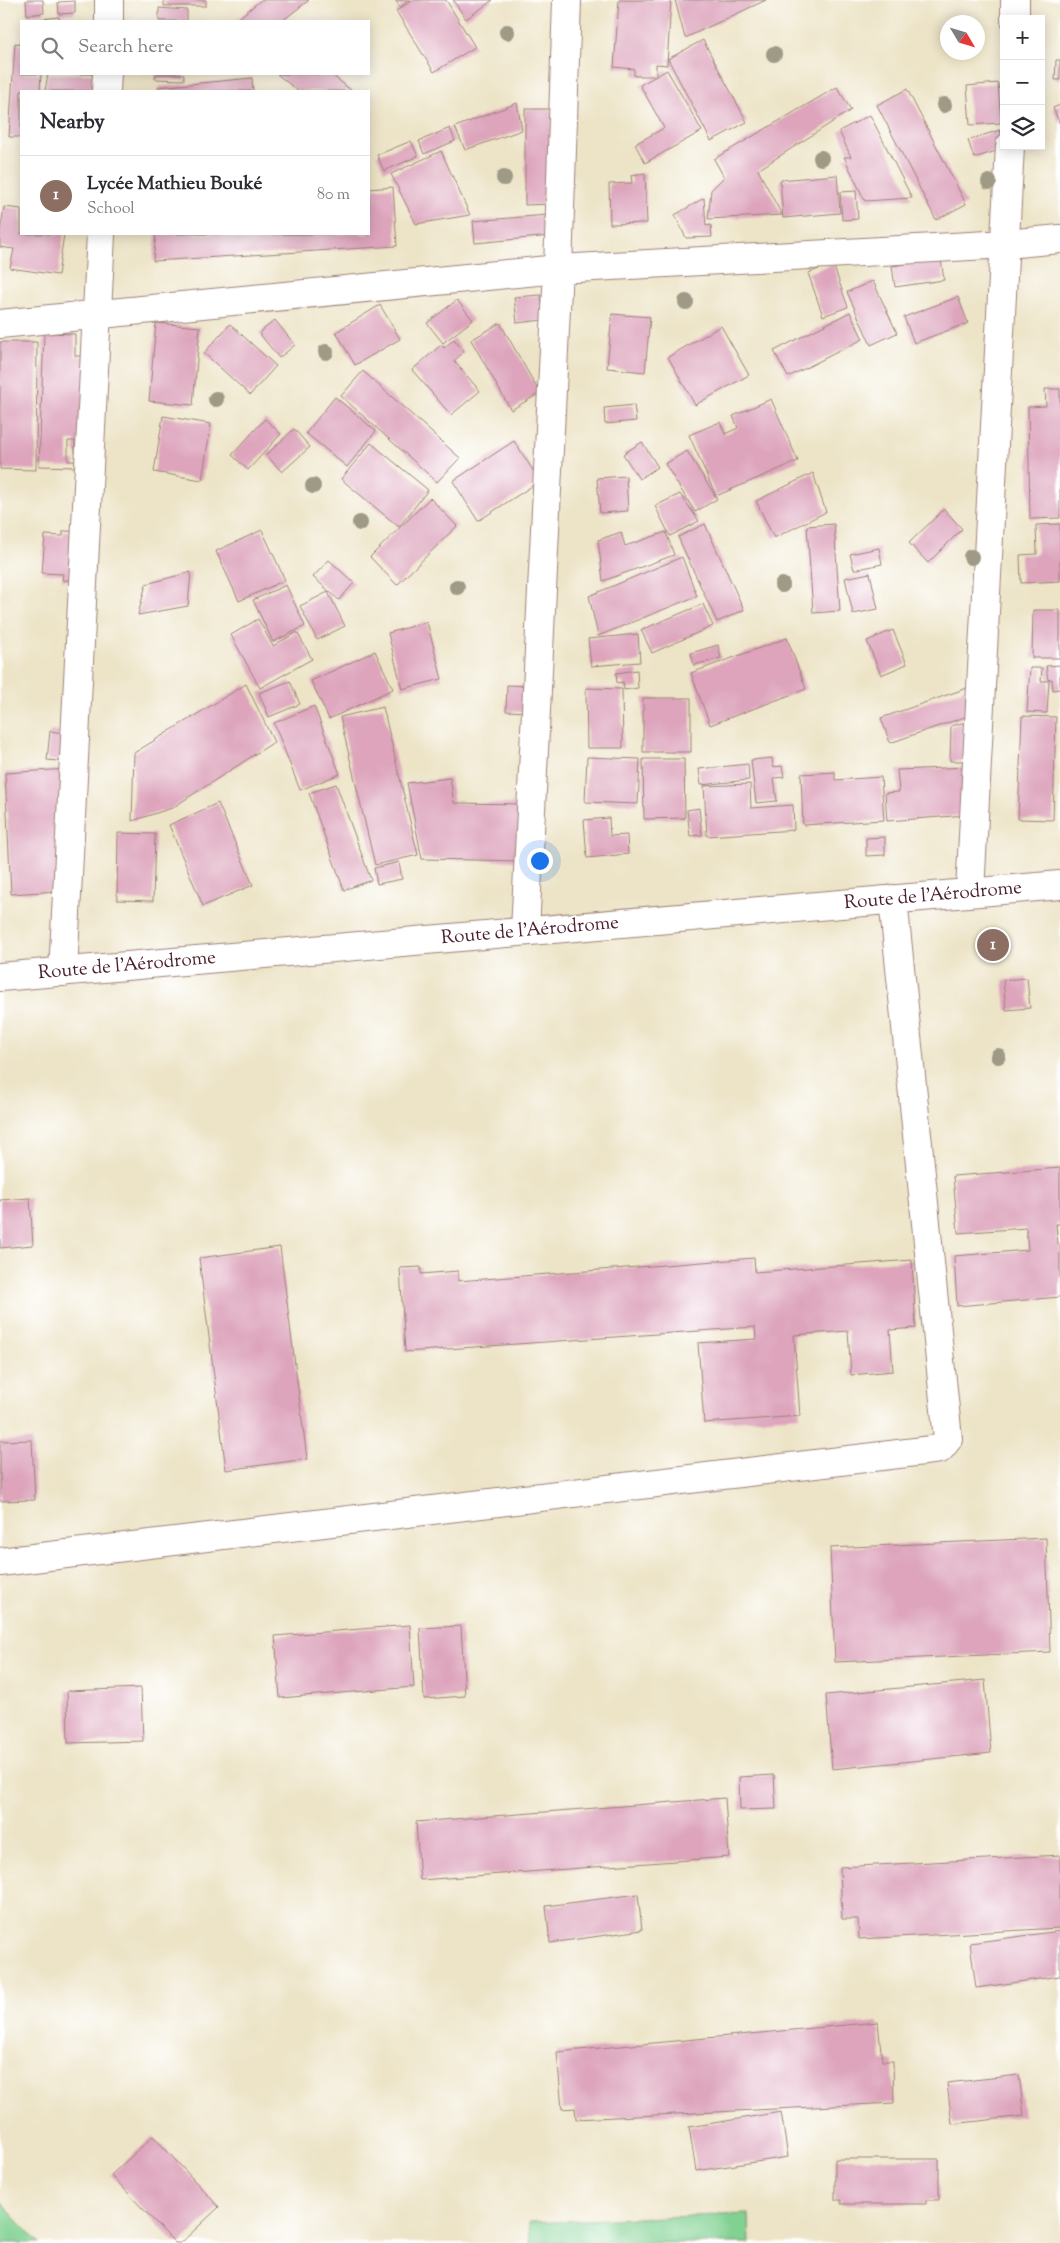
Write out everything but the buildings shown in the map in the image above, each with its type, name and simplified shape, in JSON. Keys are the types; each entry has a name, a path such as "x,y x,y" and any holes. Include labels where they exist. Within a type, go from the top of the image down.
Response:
{"street":[{"path":"108,20 109,0"},
{"path":"525,931 558,269 567,0"},
{"path":"1014,15 1015,0"},
{"path":"106,90 107,75"},
{"path":"970,892 1010,150"},
{"path":"63,972 101,235"},
{"path":"0,324 98,316 558,269 1006,244 1060,239"},
{"name":"Route de l'Aérodrome","path":"0,977 1060,885"},
{"path":"0,1562 940,1449 948,1439 893,899"}],"green space":[{"path":"0,2202 39,2243 0,2243"},
{"path":"749,2214 750,2243 530,2243 529,2222"}],"place":[{"name":"Lycée Mathieu Bouké","path":"993,945"}]}
